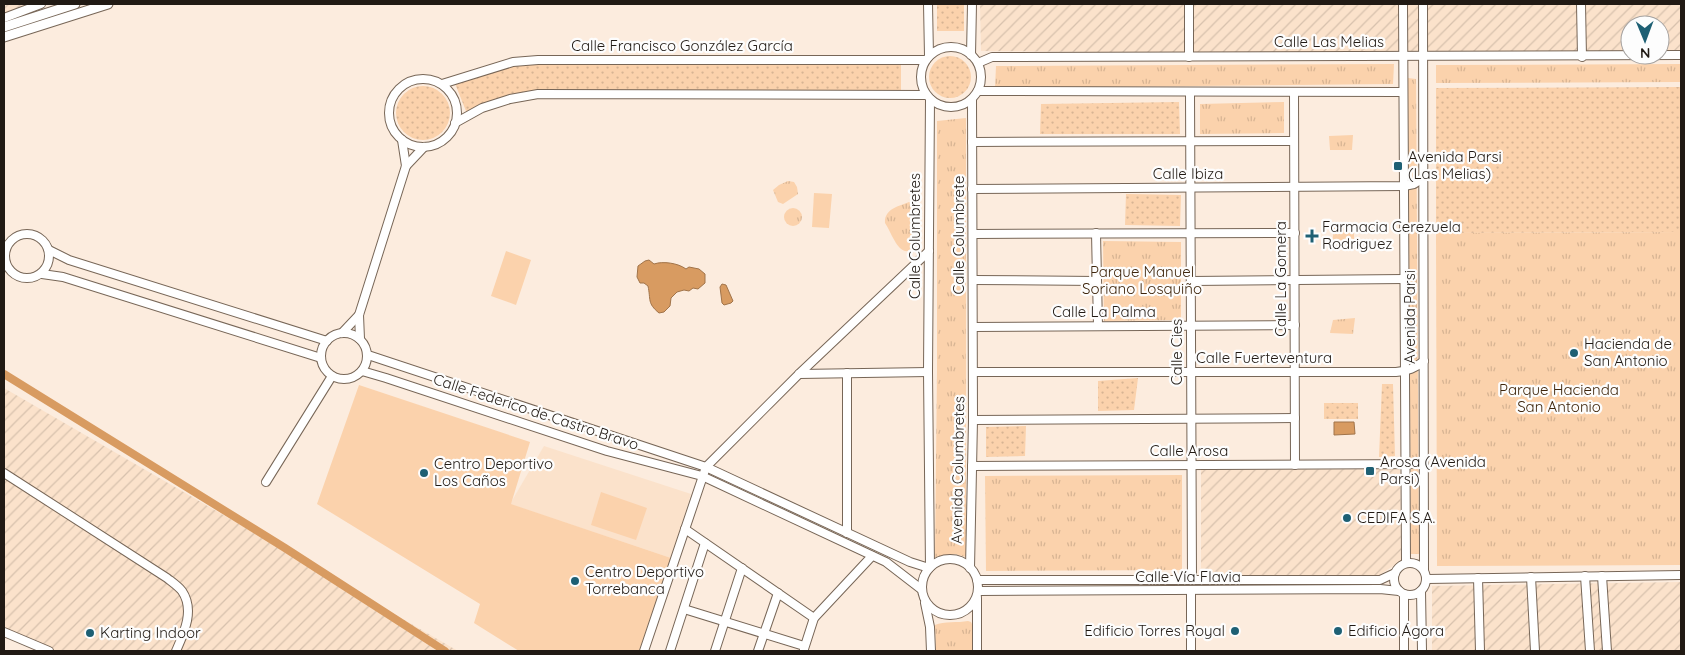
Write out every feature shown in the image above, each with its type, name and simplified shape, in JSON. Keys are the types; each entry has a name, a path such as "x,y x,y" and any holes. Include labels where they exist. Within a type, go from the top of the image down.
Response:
{"main road":[{"path":"4,27 75,4"},
{"path":"4,37 108,4"}],"street":[{"path":"4,18 41,4"},
{"path":"927,58 928,4"},
{"path":"971,54 972,4"},
{"path":"1189,4 1189,57"},
{"name":"Avenida Parsi","path":"1403,4 1406,563"},
{"name":"Avenida Parsi","path":"1423,4 1424,570"},
{"path":"1581,4 1582,56"},
{"path":"947,47 956,47 971,54 978,63 981,72 978,92 972,99 956,107 946,107 937,104 928,97 922,87 920,78 927,58 938,49 947,47"},
{"name":"Calle Las Melias","path":"978,63 992,57 1681,55"},
{"name":"Calle Francisco González García","path":"442,84 513,62 538,60 927,58"},
{"path":"426,79 442,84 447,89 455,101 456,122 446,138 436,144 424,147 412,145 402,140 391,126 388,116 389,105 401,86 410,81 426,79"},
{"path":"978,92 1403,92"},
{"name":"Calle Cies","path":"1190,92 1192,580"},
{"name":"Calle La Gomera","path":"1294,92 1295,465"},
{"path":"456,122 482,108 510,98 538,94 928,97"},
{"name":"Calle Columbretes","path":"928,97 928,372"},
{"name":"Calle Columbrete","path":"972,99 973,372"},
{"path":"402,140 406,166"},
{"path":"972,142 1294,141"},
{"path":"360,339 358,315 406,166 424,147"},
{"path":"1404,186 1414,184 1424,178"},
{"name":"Calle Ibiza","path":"972,189 1404,186"},
{"path":"972,234 1295,233"},
{"path":"26,234 40,238 46,243 50,258 42,274 28,279 20,278 8,268 5,254 7,246 12,240 26,234"},
{"path":"1096,234 1098,326"},
{"path":"49,250 69,260 327,341"},
{"path":"644,651 706,467 799,374 928,251"},
{"path":"42,274 63,277 322,358"},
{"path":"1191,281 1404,279"},
{"path":"973,280 1097,280"},
{"path":"342,333 358,315"},
{"name":"Calle La Palma","path":"973,327 1295,325"},
{"path":"342,333 352,334 360,339 368,355 362,371 351,378 332,376 327,371 322,358 322,349 327,341 332,336 342,333"},
{"path":"368,355 706,467 910,562 929,568"},
{"path":"1405,371 1415,368 1424,360"},
{"name":"Calle Federico de Castro Bravo","path":"362,371 607,450 702,476 886,562 921,589"},
{"name":"Calle Fuerteventura","path":"973,372 1405,371"},
{"path":"799,374 928,372"},
{"name":"Avenida Columbretes","path":"928,372 929,568"},
{"name":"Avenida Columbretes","path":"970,568 973,372"},
{"path":"847,373 847,533"},
{"path":"266,482 332,376"},
{"path":"973,420 1295,418"},
{"name":"Calle Arosa","path":"972,466 1424,464"},
{"path":"4,473 167,578 182,592 188,610 186,628 176,651"},
{"path":"685,529 814,618"},
{"path":"670,651 705,543"},
{"path":"684,608 764,633 804,649 814,618 872,556"},
{"path":"931,651 930,627 921,589 923,578 929,568 936,562 954,559 963,562 970,568 977,580 977,651"},
{"path":"1406,563 1417,564 1424,570 1427,579 1424,588 1413,595 1402,592 1394,582 1395,573 1398,568 1406,563"},
{"path":"715,651 742,568"},
{"name":"Calle Vía Flavia","path":"977,580 1380,580 1395,573"},
{"path":"1427,579 1681,575"},
{"path":"1585,576 1590,651"},
{"path":"1602,576 1607,651"},
{"path":"1532,577 1535,651"},
{"path":"1478,578 1480,651"},
{"path":"1191,590 1191,651"},
{"name":"Calle Vía Flavia","path":"977,593 1191,590 1380,590 1402,592"},
{"path":"1421,591 1422,651"},
{"path":"1402,592 1404,651"},
{"path":"758,651 778,593"},
{"path":"924,599 935,611 943,615 952,615 960,614 967,609 973,603 977,593"},
{"path":"4,632 49,651"}],"shaded area":[{"path":"4,4 39,4 4,15"},
{"path":"980,4 1681,4 1681,57 1670,57 1670,15 1620,15 1620,56 981,51"},
{"path":"649,260 654,264 670,263 686,269 689,267 699,269 705,274 705,283 698,289 693,288 689,291 677,292 671,298 670,306 664,312 659,313 651,304 648,286 640,283 637,277 638,266"},
{"path":"722,284 726,285 733,301 724,305 722,303 720,287"},
{"path":"4,388 458,651 54,651 4,630"},
{"path":"1334,422 1354,422 1355,434 1334,435"},
{"path":"544,446 691,494 671,558 510,504"},
{"path":"1400,469 1401,561 1376,577 1201,577 1201,470"},
{"path":"1681,582 1681,651 1432,651 1432,586"}],"green space":[{"path":"937,4 964,4 964,31 937,31"},
{"path":"950,56 965,62 971,77 965,92 950,98 935,92 929,77 935,62"},
{"path":"901,59 901,94 538,94 468,116 454,81 513,62"},
{"path":"1394,64 1393,84 995,88 996,66"},
{"path":"1681,64 1681,82 1436,83 1436,65"},
{"path":"1408,78 1416,79 1419,554 1411,554"},
{"path":"423,86 433,88 442,94 448,103 450,113 448,123 442,132 433,138 423,140 413,138 404,132 398,123 396,113 398,103 404,94 413,88"},
{"path":"1681,87 1681,232 1436,233 1436,88"},
{"path":"1179,102 1180,134 1040,134 1041,104"},
{"path":"1284,102 1284,133 1200,134 1200,104"},
{"path":"966,118 966,557 955,554 935,557 937,121"},
{"path":"1353,135 1352,150 1330,150 1329,136"},
{"path":"788,181 794,182 798,194 783,204 778,202 773,190"},
{"path":"814,193 832,194 829,228 812,227"},
{"path":"1126,194 1181,195 1180,226 1125,225"},
{"path":"909,202 914,204 915,247 910,251 905,251 897,244 885,223 885,218 893,209"},
{"path":"789,208 797,208 802,213 800,224 789,226 784,221 784,213"},
{"path":"1354,227 1354,245 1332,244 1334,228"},
{"name":"Parque Hacienda San Antonio","path":"1681,232 1681,565 1437,566 1436,233"},
{"name":"Parque Manuel Soriano Losquiño","path":"1103,241 1181,242 1181,320 1104,321"},
{"path":"506,251 531,260 516,305 491,296"},
{"path":"1157,268 1169,268 1170,291 1157,291"},
{"path":"1355,318 1353,334 1330,333 1333,320"},
{"path":"1138,378 1134,410 1098,411 1098,381"},
{"path":"1382,384 1393,384 1395,456 1379,457"},
{"path":"359,385 530,442 511,504 671,558 639,651 519,651 474,623 480,604 317,504"},
{"path":"1324,403 1358,403 1358,419 1324,419"},
{"path":"1026,426 1025,456 986,457 986,427"},
{"path":"1182,475 1182,570 986,571 985,476"},
{"path":"601,492 647,508 636,540 591,525"},
{"path":"968,621 973,626 972,651 936,651 935,625"}],"waterway":[{"path":"4,374 285,548 445,651"}],"place":[{"name":"Avenida Parsi (Las Melias)","path":"1398,166"},
{"name":"Farmacia Cerezuela Rodriguez","path":"1312,236"},
{"name":"Hacienda de San Antonio","path":"1574,353"},
{"name":"Arosa (Avenida Parsi)","path":"1370,471"},
{"name":"Centro Deportivo Los Caños","path":"424,473"},
{"name":"CEDIFA S.A.","path":"1347,518"},
{"name":"Centro Deportivo Torrebanca","path":"575,581"},
{"name":"Edificio Torres Royal","path":"1235,631"},
{"name":"Edificio Ágora","path":"1338,631"},
{"name":"Karting Indoor","path":"90,633"}]}
